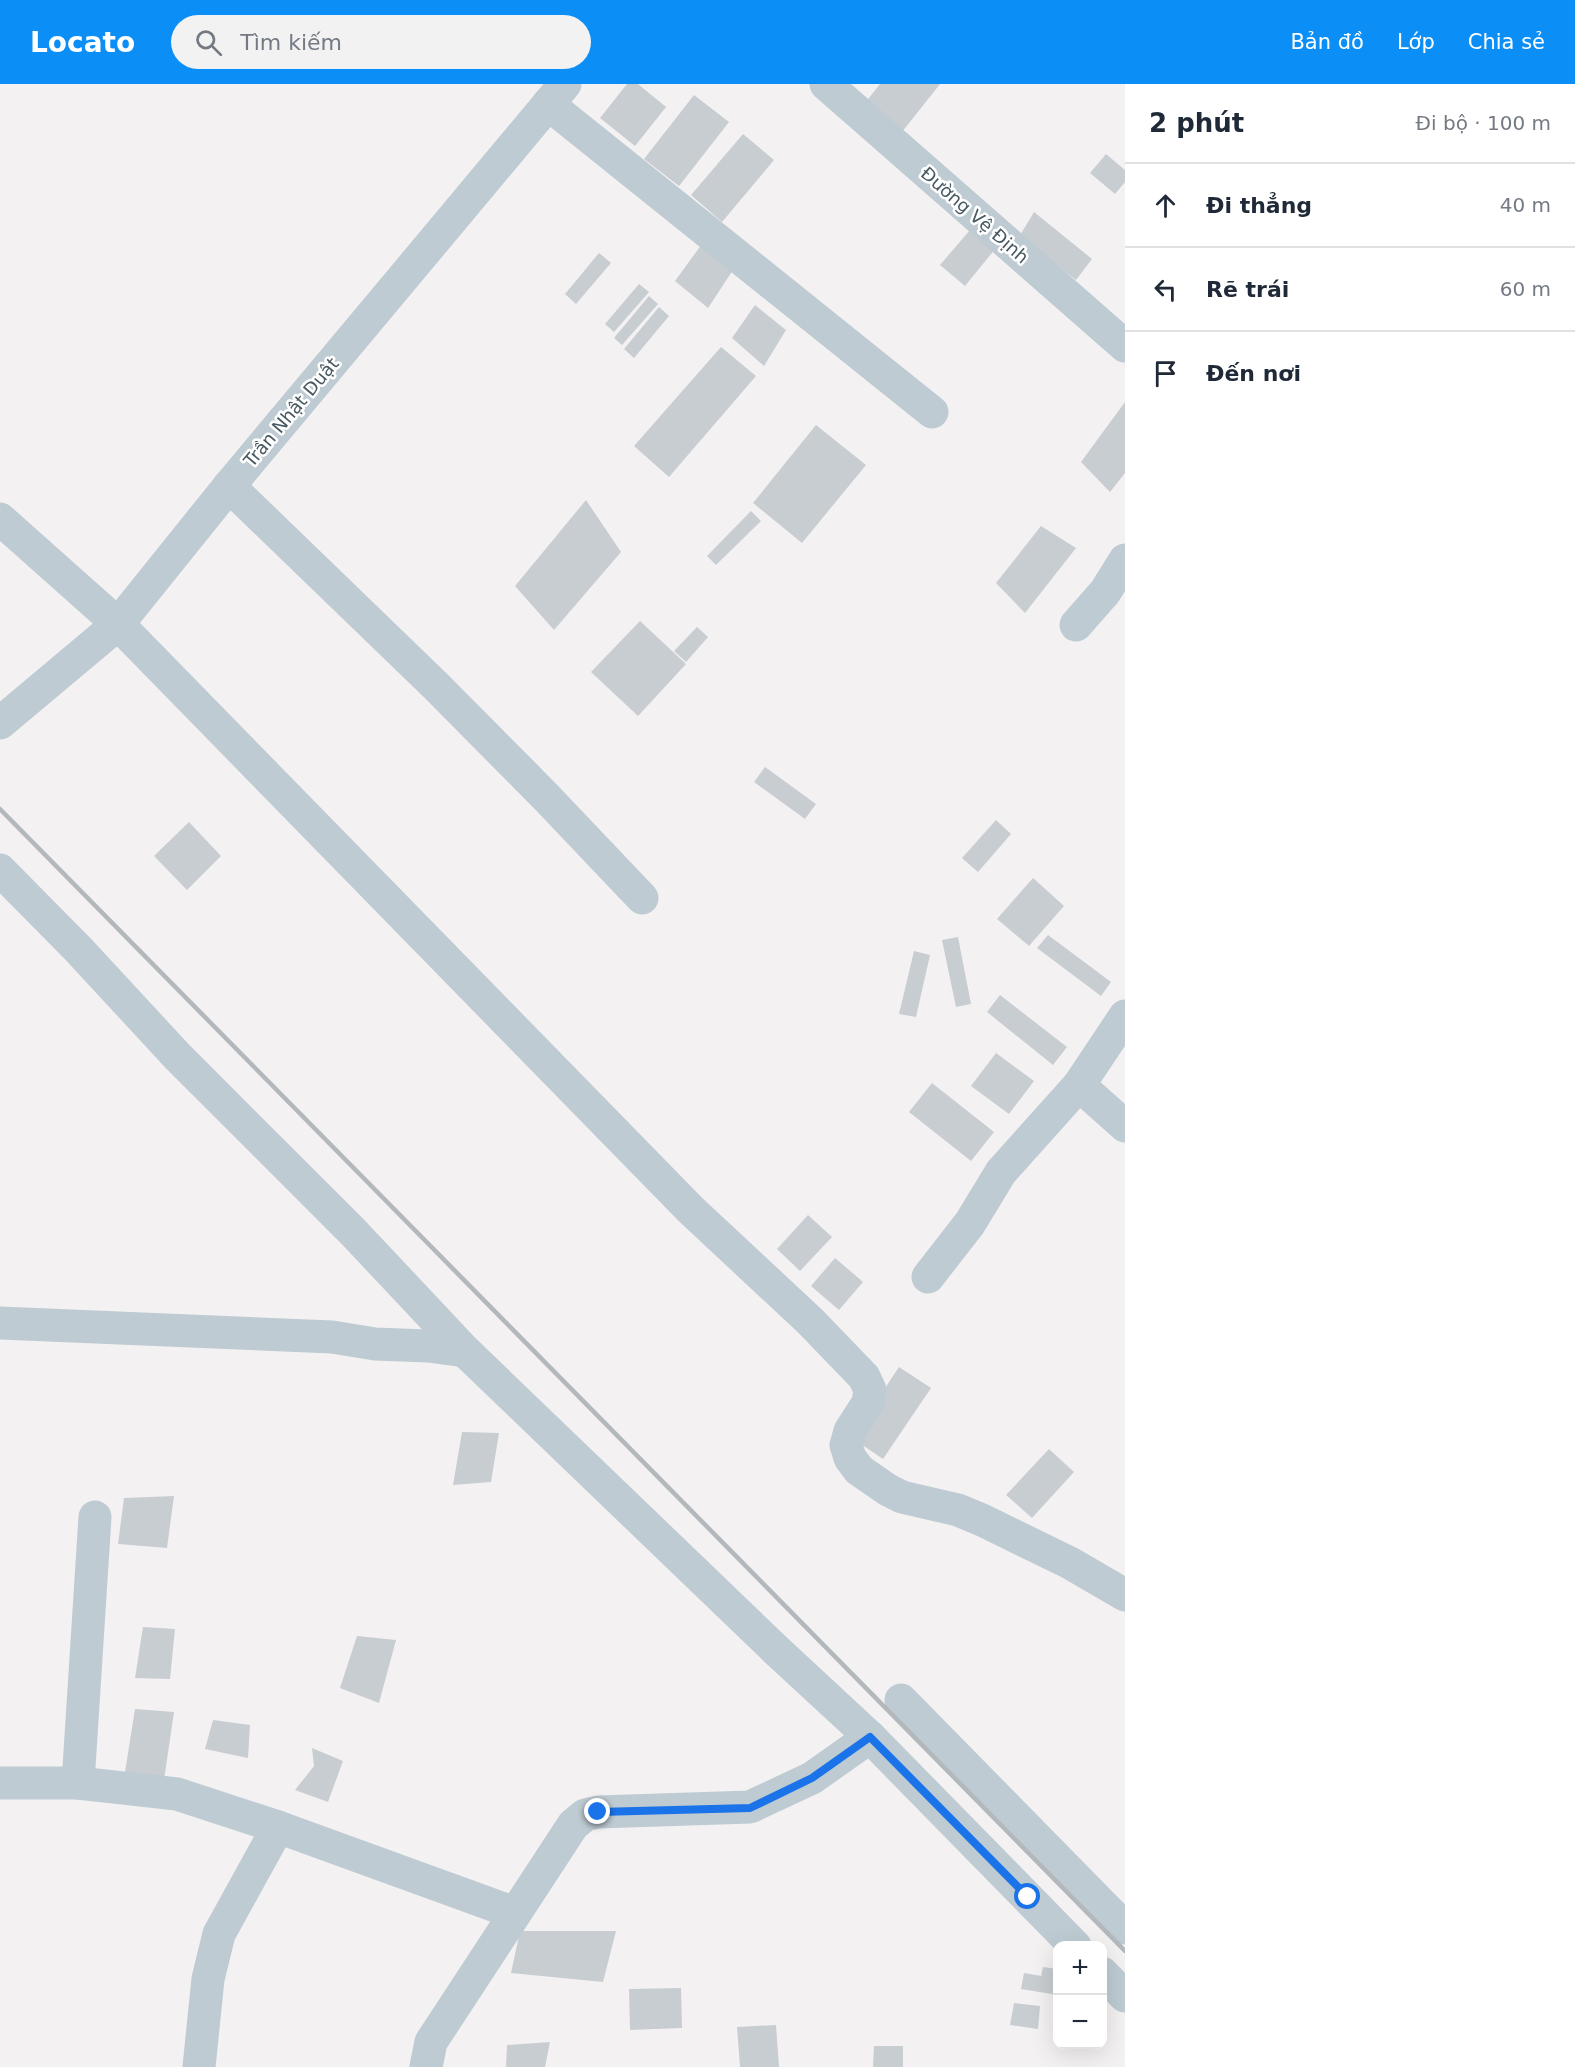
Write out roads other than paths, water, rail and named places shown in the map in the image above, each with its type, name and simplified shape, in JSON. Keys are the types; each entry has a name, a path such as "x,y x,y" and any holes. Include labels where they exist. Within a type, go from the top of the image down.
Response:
{"street":[{"name":"Đường Vệ Định","path":"825,84 1125,346"},
{"path":"556,94 932,412"},
{"name":"Trần Nhật Duật","path":"0,723 118,624 229,486 556,94"},
{"path":"229,486 436,686 642,898"},
{"path":"0,519 118,624 691,1210 810,1321 864,1377 870,1390 868,1403 850,1431 846,1446 850,1458 859,1470 902,1497 958,1510 982,1520 1070,1563 1125,1595"},
{"path":"1076,625 1105,591 1125,560"},
{"path":"0,870 78,949 178,1057 354,1233 465,1351 870,1737 1071,1941"},
{"path":"928,1277 970,1224 1001,1172 1078,1085 1125,1016"},
{"path":"1078,1085 1125,1126"},
{"path":"0,1323 332,1337 375,1344 428,1346 465,1351"},
{"path":"78,1783 95,1517"},
{"path":"901,1700 1125,1928"},
{"path":"426,2067 431,2042 573,1825 585,1815 598,1812 750,1808 812,1778 870,1737"},
{"path":"0,1783 78,1783 177,1794 278,1827 515,1913"},
{"path":"199,2067 208,1979 219,1934 278,1827"},
{"path":"1107,1978 1125,1996"}],"railway":[{"path":"0,809 1125,1951"}]}
